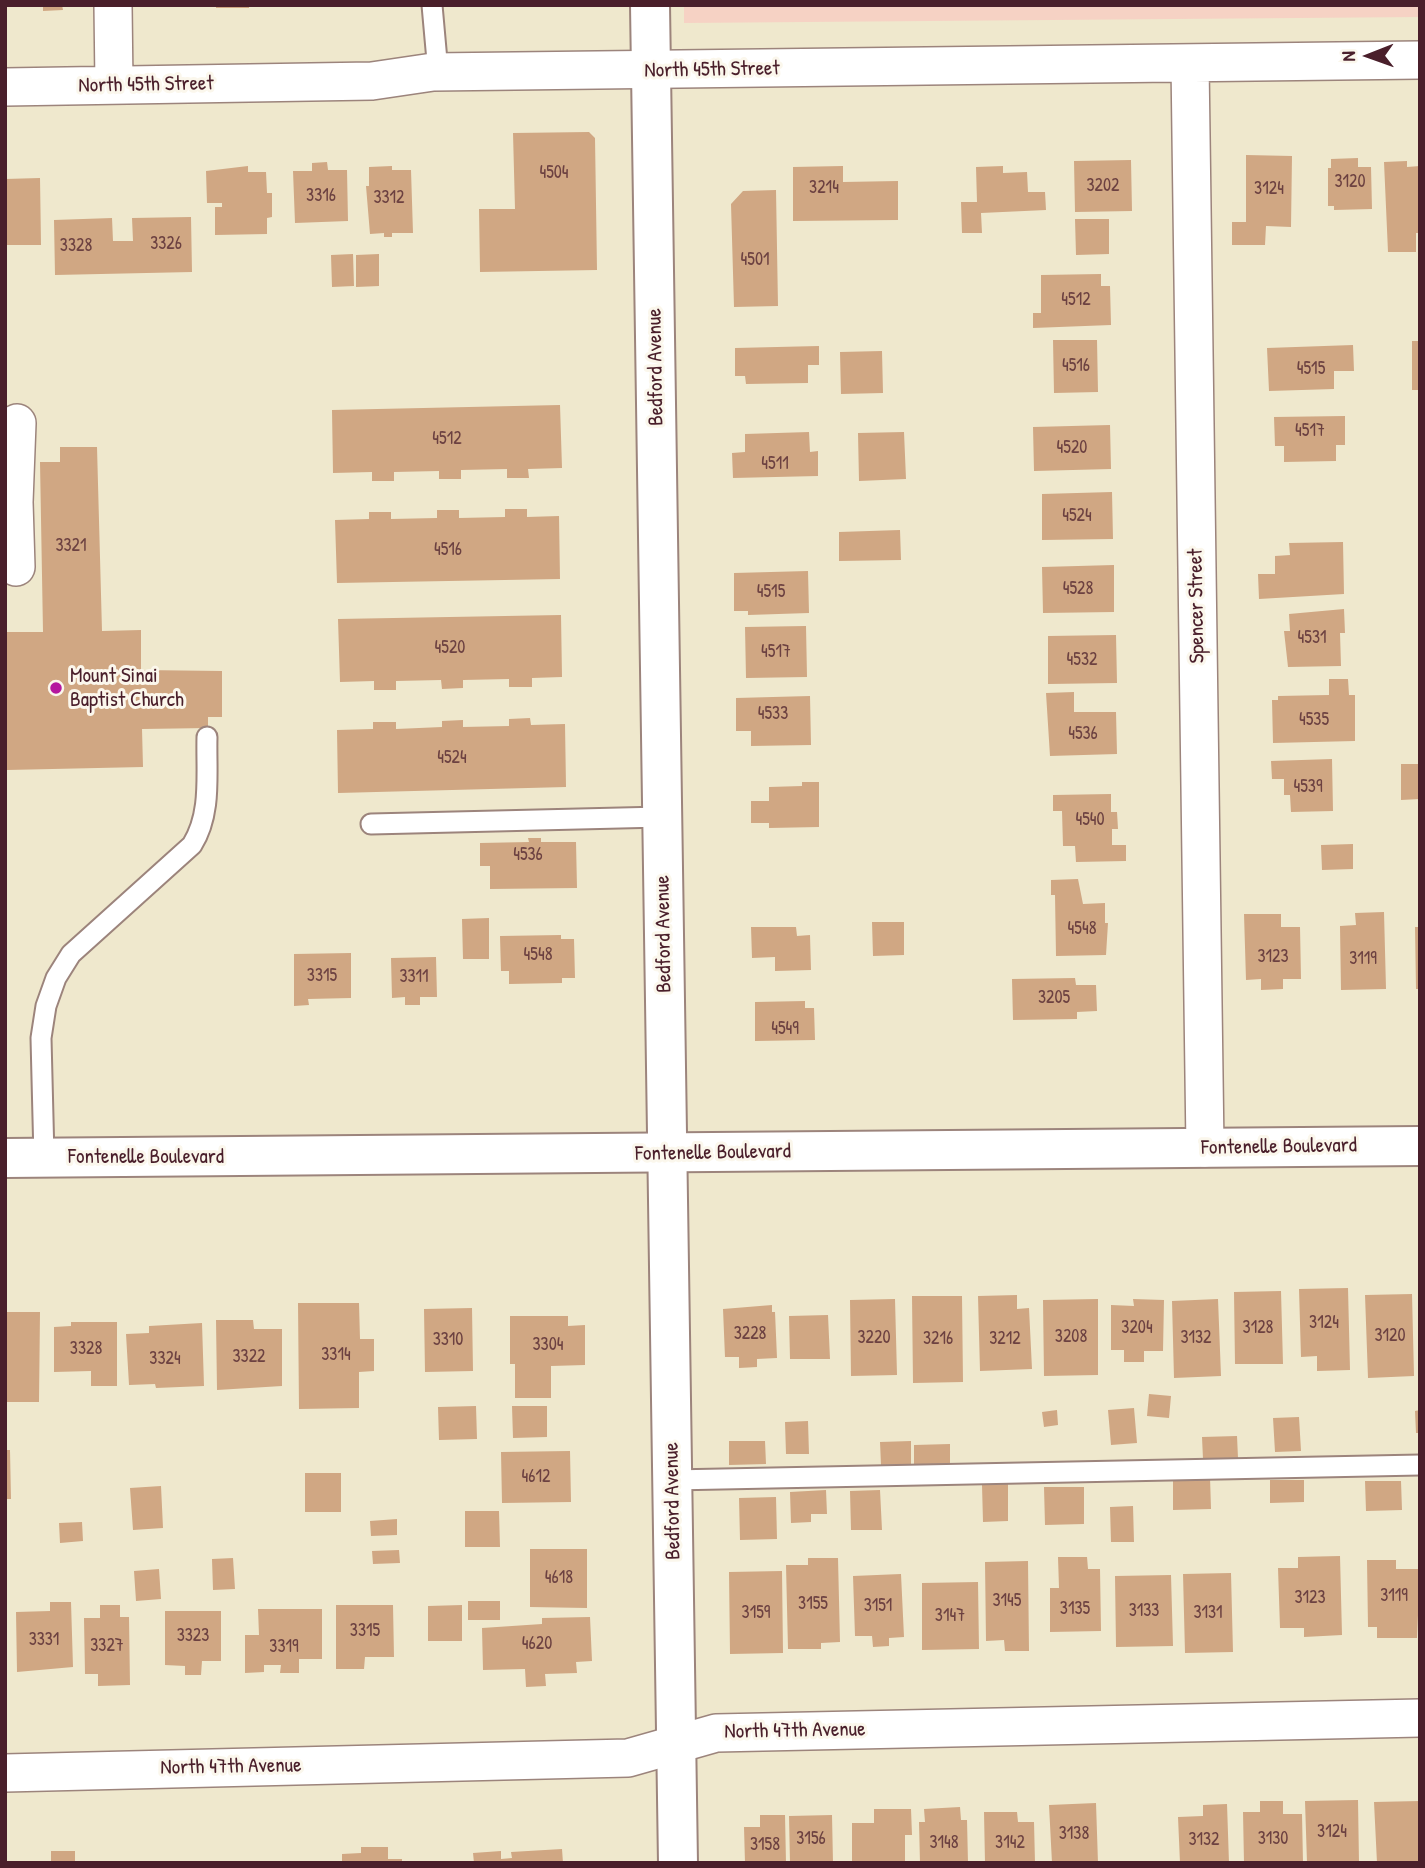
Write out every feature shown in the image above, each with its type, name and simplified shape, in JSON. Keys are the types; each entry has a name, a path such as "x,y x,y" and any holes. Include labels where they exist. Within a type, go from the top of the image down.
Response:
{"street":[{"path":"113,5 114,85"},
{"name":"Bedford Avenue","path":"650,5 678,1863"},
{"name":"North 45th Street","path":"5,88 372,81 438,72 1420,60"},
{"name":"Spencer Street","path":"1190,63 1205,1148"},
{"path":"16,567 10,502 17,423"},
{"name":"Fontenelle Boulevard","path":"5,1158 1420,1146"},
{"name":"North 47th Avenue","path":"5,1773 628,1758 716,1733 1420,1718"}],"lane":[{"path":"432,5 438,72"},
{"path":"44,1158 41,1038 46,1006 57,978 71,954 197,838 206,809 207,737"},
{"path":"371,824 662,817"},
{"path":"672,1480 1420,1465"}],"shaded area":[{"path":"684,5 1420,5 1420,17 684,23"}],"building":[{"path":"43,5 62,5 63,10 43,11"},
{"path":"216,5 249,5 249,8 216,8"},
{"path":"589,132 595,138 597,270 480,272 479,209 515,209 513,133"},
{"path":"1246,155 1292,156 1291,227 1266,226 1265,245 1232,245 1232,222 1246,222"},
{"path":"1358,158 1358,167 1371,167 1372,209 1334,210 1334,206 1328,206 1328,168 1331,168 1331,159"},
{"path":"1131,160 1132,211 1075,212 1074,161"},
{"path":"1407,161 1407,167 1420,166 1420,233 1416,233 1416,252 1388,252 1384,162"},
{"path":"327,162 328,170 347,170 348,221 295,223 293,171 312,171 312,163"},
{"path":"248,166 248,172 266,172 267,193 272,193 272,217 267,218 267,234 215,235 215,207 222,207 222,203 207,203 206,171"},
{"path":"392,166 392,170 411,170 413,233 392,233 392,237 384,237 384,233 370,234 366,186 369,186 369,167"},
{"path":"843,166 843,182 898,181 898,220 793,221 793,167"},
{"path":"1003,166 1003,173 1027,172 1028,192 1045,192 1046,210 981,213 982,233 962,233 961,202 977,202 976,167"},
{"path":"40,178 41,245 5,245 5,179"},
{"path":"776,190 778,306 734,307 731,204 743,191"},
{"path":"191,217 192,272 55,275 54,220 112,218 113,241 133,241 132,218"},
{"path":"1075,219 1109,219 1109,254 1076,255"},
{"path":"353,254 354,286 332,287 331,255"},
{"path":"379,254 379,286 356,287 356,255"},
{"path":"1101,274 1101,286 1110,286 1111,325 1033,328 1033,313 1041,313 1041,275"},
{"path":"1053,340 1097,340 1098,392 1054,393"},
{"path":"1412,341 1420,341 1420,390 1412,390"},
{"path":"1353,345 1354,371 1334,371 1334,389 1269,391 1267,348"},
{"path":"819,346 819,365 808,365 808,383 746,384 745,376 735,376 735,348"},
{"path":"882,351 883,393 841,394 840,352"},
{"path":"560,405 562,468 528,469 529,478 507,478 507,469 461,470 461,479 439,479 439,471 394,472 394,481 372,481 372,472 333,473 332,410"},
{"path":"1345,416 1345,445 1336,445 1336,461 1284,462 1284,446 1275,446 1274,417"},
{"path":"1110,425 1111,469 1034,471 1033,427"},
{"path":"809,432 810,452 818,451 818,476 733,478 732,453 745,452 745,434"},
{"path":"904,432 906,479 859,481 858,433"},
{"path":"60,447 97,447 102,631 141,630 141,670 222,671 222,717 208,717 208,728 142,729 143,767 7,770 5,632 43,632 40,462 60,462"},
{"path":"1112,492 1113,539 1042,540 1042,494"},
{"path":"505,509 527,509 527,517 559,516 560,579 337,583 335,520 369,519 369,512 391,512 391,519 437,518 437,510 459,510 459,518 505,517"},
{"path":"900,530 901,560 839,561 839,532"},
{"path":"1343,542 1344,594 1259,599 1258,574 1275,574 1275,556 1290,555 1289,543"},
{"path":"1114,565 1114,612 1043,613 1042,567"},
{"path":"808,571 809,613 748,615 748,611 734,611 734,573"},
{"path":"1344,609 1345,633 1340,633 1341,666 1288,667 1284,631 1290,631 1289,614"},
{"path":"561,615 562,677 532,678 532,687 509,687 509,679 463,680 463,688 442,689 441,680 396,681 396,690 374,690 374,681 340,682 338,619"},
{"path":"806,626 807,677 746,678 745,627"},
{"path":"1116,635 1117,683 1048,684 1048,636"},
{"path":"1329,679 1348,679 1349,695 1355,695 1355,741 1273,743 1272,700 1278,700 1278,696 1329,695"},
{"path":"1074,692 1074,712 1116,712 1117,754 1050,756 1046,693"},
{"path":"810,696 811,745 751,746 751,731 736,731 736,698"},
{"path":"530,718 531,725 565,724 566,787 338,793 337,730 373,729 373,722 396,722 396,729 442,727 442,721 463,720 463,727 509,726 509,719"},
{"path":"1332,759 1333,811 1291,812 1290,795 1284,795 1284,779 1272,779 1271,761"},
{"path":"1401,764 1420,764 1420,799 1401,800"},
{"path":"802,782 819,782 819,827 769,828 769,823 751,823 751,801 769,801 769,787 802,786"},
{"path":"1111,794 1111,812 1117,812 1118,829 1112,829 1112,845 1126,845 1126,861 1076,862 1075,846 1063,846 1062,811 1053,811 1053,795"},
{"path":"528,838 541,838 541,842 576,842 577,888 490,889 490,866 480,866 480,843 529,842"},
{"path":"1353,844 1353,869 1322,870 1321,845"},
{"path":"1078,879 1083,904 1105,903 1105,923 1108,923 1106,955 1056,956 1055,895 1051,895 1051,880"},
{"path":"1384,912 1386,989 1341,990 1340,926 1356,925 1355,913"},
{"path":"1244,914 1281,914 1281,927 1300,927 1301,979 1283,979 1283,989 1261,990 1261,979 1246,980"},
{"path":"489,918 489,959 463,959 462,919"},
{"path":"872,922 904,922 904,955 873,956"},
{"path":"751,927 796,927 797,936 810,935 811,970 775,971 775,957 752,958"},
{"path":"1415,927 1420,927 1420,989 1416,989"},
{"path":"561,935 561,939 574,939 575,978 562,978 562,983 509,984 509,971 501,971 500,936"},
{"path":"351,953 351,998 308,999 309,1005 294,1006 294,954"},
{"path":"436,957 437,997 420,997 420,1005 405,1005 405,997 392,998 391,958"},
{"path":"1075,978 1076,985 1096,985 1097,1011 1077,1012 1077,1019 1013,1020 1012,979"},
{"path":"805,1001 805,1008 814,1008 815,1040 755,1041 755,1002"},
{"path":"1348,1288 1350,1370 1317,1371 1317,1356 1301,1357 1299,1289"},
{"path":"1281,1291 1283,1364 1235,1364 1234,1292"},
{"path":"1412,1294 1414,1376 1368,1378 1365,1295"},
{"path":"1017,1295 1017,1309 1029,1308 1032,1369 980,1371 978,1296"},
{"path":"912,1296 962,1296 963,1382 913,1383"},
{"path":"895,1299 897,1375 851,1376 850,1300"},
{"path":"1098,1299 1098,1375 1044,1376 1043,1300"},
{"path":"1133,1299 1164,1300 1163,1351 1144,1351 1144,1362 1124,1362 1124,1350 1111,1350 1111,1305 1134,1306"},
{"path":"1218,1299 1221,1376 1174,1378 1172,1301"},
{"path":"298,1303 359,1303 360,1339 374,1339 374,1371 359,1372 359,1408 299,1409"},
{"path":"772,1305 772,1312 775,1312 777,1358 757,1359 757,1367 739,1368 739,1357 725,1357 723,1309"},
{"path":"472,1308 473,1371 425,1372 424,1309"},
{"path":"5,1312 40,1312 39,1402 5,1402"},
{"path":"828,1315 830,1359 790,1359 789,1316"},
{"path":"510,1316 568,1316 568,1326 585,1325 585,1365 551,1366 551,1398 515,1398 515,1364 510,1364"},
{"path":"216,1320 253,1320 254,1329 282,1329 282,1386 217,1390"},
{"path":"71,1322 117,1322 117,1386 91,1386 91,1371 54,1372 54,1327 71,1326"},
{"path":"202,1323 204,1386 156,1388 155,1384 129,1385 126,1334 149,1333 149,1326"},
{"path":"1149,1394 1171,1396 1169,1418 1147,1416"},
{"path":"476,1406 477,1439 439,1440 438,1407"},
{"path":"512,1406 547,1406 547,1437 513,1438"},
{"path":"1134,1408 1137,1443 1111,1445 1108,1410"},
{"path":"1057,1410 1058,1425 1044,1427 1042,1412"},
{"path":"1420,1410 1420,1433 1416,1433 1415,1411"},
{"path":"1299,1417 1301,1451 1275,1452 1273,1418"},
{"path":"808,1421 809,1454 786,1454 785,1422"},
{"path":"1237,1436 1238,1458 1203,1459 1202,1437"},
{"path":"729,1441 765,1441 766,1464 729,1465"},
{"path":"911,1441 911,1464 881,1465 880,1442"},
{"path":"950,1444 950,1464 914,1464 914,1445"},
{"path":"5,1450 10,1450 11,1499 5,1499"},
{"path":"570,1451 571,1502 502,1503 501,1452"},
{"path":"305,1473 341,1473 341,1512 305,1512"},
{"path":"1210,1477 1211,1509 1173,1510 1173,1478"},
{"path":"1270,1480 1304,1480 1304,1502 1270,1503"},
{"path":"1365,1481 1401,1481 1402,1510 1366,1511"},
{"path":"1008,1484 1008,1521 983,1522 982,1485"},
{"path":"161,1486 163,1528 133,1530 130,1488"},
{"path":"1044,1487 1084,1487 1084,1524 1045,1525"},
{"path":"826,1490 827,1514 811,1514 811,1522 791,1523 790,1492"},
{"path":"880,1490 882,1530 851,1530 850,1491"},
{"path":"776,1497 777,1539 740,1540 739,1498"},
{"path":"1133,1506 1134,1542 1111,1542 1110,1507"},
{"path":"465,1511 499,1511 500,1547 465,1547"},
{"path":"397,1519 397,1535 371,1536 370,1521"},
{"path":"82,1522 83,1541 60,1543 59,1523"},
{"path":"530,1549 587,1549 587,1608 530,1607"},
{"path":"399,1550 400,1563 373,1564 372,1551"},
{"path":"1340,1556 1342,1635 1304,1637 1304,1628 1280,1628 1278,1568 1298,1568 1298,1557"},
{"path":"1058,1557 1087,1557 1088,1569 1100,1569 1101,1631 1050,1632 1050,1588 1059,1588"},
{"path":"233,1558 235,1589 213,1590 212,1559"},
{"path":"808,1558 838,1558 840,1642 821,1643 821,1649 788,1649 786,1565 808,1565"},
{"path":"1367,1560 1396,1560 1396,1569 1420,1569 1417,1638 1377,1638 1377,1627 1368,1627"},
{"path":"1028,1561 1029,1651 1005,1651 1004,1640 986,1641 985,1562"},
{"path":"159,1569 161,1599 136,1601 134,1571"},
{"path":"782,1571 783,1653 730,1654 729,1572"},
{"path":"1231,1573 1233,1652 1185,1653 1183,1574"},
{"path":"901,1574 904,1637 889,1638 889,1646 873,1647 872,1636 855,1636 853,1576"},
{"path":"1171,1575 1173,1646 1116,1647 1115,1576"},
{"path":"978,1582 979,1649 922,1650 922,1583"},
{"path":"468,1601 500,1601 500,1620 468,1620"},
{"path":"50,1602 71,1602 73,1667 17,1672 16,1612 50,1611"},
{"path":"100,1605 120,1605 120,1617 129,1617 130,1685 98,1686 98,1674 85,1674 84,1618 100,1618"},
{"path":"336,1605 393,1605 394,1657 365,1657 364,1669 336,1669"},
{"path":"462,1605 462,1641 428,1641 428,1606"},
{"path":"258,1609 322,1609 322,1659 299,1659 299,1673 280,1673 281,1665 264,1665 264,1672 245,1673 245,1635 259,1635"},
{"path":"165,1611 221,1611 221,1661 202,1661 201,1675 185,1675 185,1666 165,1665"},
{"path":"590,1617 592,1661 576,1662 577,1673 545,1674 546,1686 526,1687 525,1669 483,1670 482,1628 542,1624 542,1618"},
{"path":"1358,1800 1359,1863 1307,1863 1305,1801"},
{"path":"1260,1801 1283,1801 1283,1814 1302,1814 1303,1863 1244,1863 1243,1812 1260,1812"},
{"path":"1420,1801 1420,1863 1377,1863 1374,1802"},
{"path":"1096,1803 1098,1863 1052,1863 1049,1805"},
{"path":"1227,1804 1229,1863 1180,1863 1178,1817 1203,1816 1203,1805"},
{"path":"960,1807 961,1820 967,1820 968,1863 920,1863 919,1822 925,1822 924,1809"},
{"path":"874,1809 911,1809 912,1835 905,1835 905,1863 852,1863 852,1823 874,1823"},
{"path":"984,1812 1017,1812 1018,1822 1034,1822 1035,1863 985,1863"},
{"path":"760,1815 785,1815 786,1863 745,1863 744,1827 760,1827"},
{"path":"832,1815 833,1863 790,1863 789,1816"},
{"path":"361,1847 388,1847 388,1859 402,1859 402,1863 342,1863 342,1854 361,1853"},
{"path":"562,1849 563,1863 474,1863 473,1853 501,1851 501,1859 512,1858 511,1852"},
{"path":"51,1851 75,1851 75,1863 51,1863"}],"place":[{"name":"Mount Sinai Baptist Church","path":"56,688"}]}
